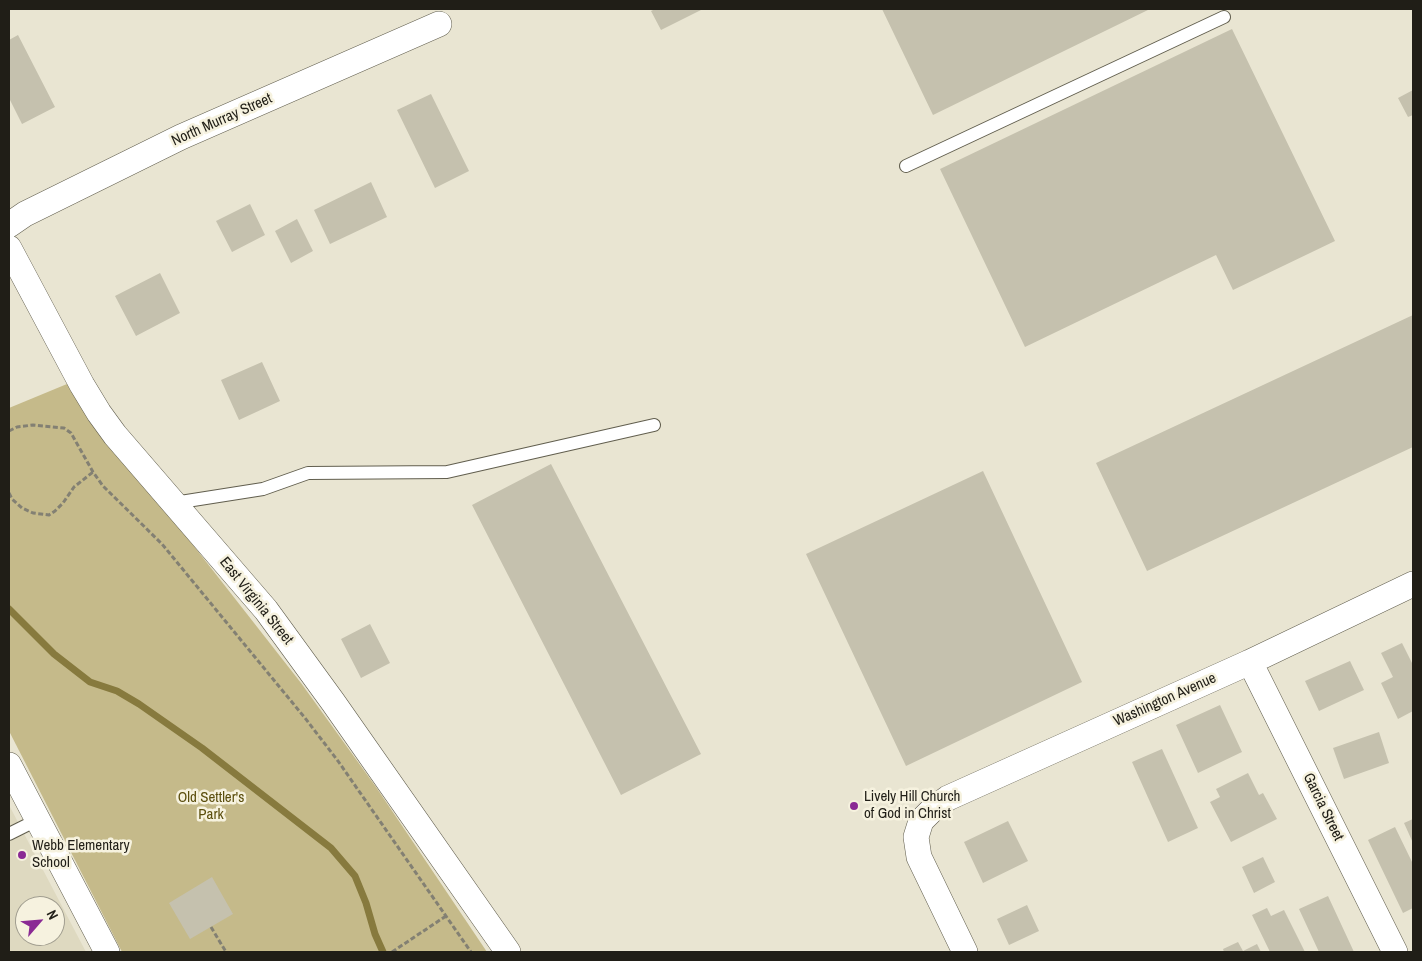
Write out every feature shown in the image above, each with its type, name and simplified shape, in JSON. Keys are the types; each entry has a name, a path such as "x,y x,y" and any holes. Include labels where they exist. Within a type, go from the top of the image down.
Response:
{"street":[{"name":"North Murray Street","path":"9,224 25,214 181,137 439,24"},
{"name":"East Virginia Street","path":"9,248 77,377 115,435 266,610 333,702 508,952"},
{"name":"Washington Avenue","path":"965,952 920,857 916,837 920,821 933,809 948,798 1250,662 1413,584"},
{"name":"Garcia Street","path":"1250,662 1395,952"},
{"path":"9,765 107,952"}],"lane":[{"path":"906,166 1224,17"},
{"path":"174,503 263,489 308,472 447,472 654,425"},
{"path":"9,834 37,820"}],"path":[{"path":"9,431 17,427 33,425 64,428 71,433 103,486 162,544 305,718 338,761 471,952"},
{"path":"9,493 12,499 22,508 33,513 49,515 55,512 74,487 93,472"},
{"path":"392,952 446,916"},
{"path":"212,927 226,952"}],"shaded area":[{"name":"Webb Elementary School","path":"9,805 57,896 15,896 15,946 65,946 65,912 86,952 9,952"}],"green space":[{"name":"Old Settler's Park","path":"67,384 301,683 376,787 487,952 122,952 9,731 9,408"}],"building":[{"path":"655,9 703,9 661,30 651,11"},
{"path":"882,9 1150,9 933,115"},
{"path":"1232,29 1335,241 1233,290 1216,255 1025,347 940,169"},
{"path":"18,35 55,107 22,124 9,98 9,40"},
{"path":"1413,90 1413,115 1408,117 1398,98"},
{"path":"431,94 469,171 435,188 397,110"},
{"path":"371,182 387,217 330,244 314,210"},
{"path":"250,204 265,235 232,252 216,221"},
{"path":"297,219 313,251 291,263 275,231"},
{"path":"160,273 180,313 136,336 115,296"},
{"path":"1413,315 1413,447 1147,571 1096,463"},
{"path":"262,362 280,401 239,420 221,380"},
{"path":"551,464 701,754 621,795 472,505"},
{"path":"983,471 1082,682 906,766 806,554"},
{"path":"370,624 390,663 361,678 341,639"},
{"path":"1402,643 1413,665 1413,711 1398,719 1381,683 1393,677 1381,653"},
{"path":"1350,661 1364,690 1319,711 1305,681"},
{"path":"1220,705 1242,752 1198,773 1176,725"},
{"path":"1379,732 1389,763 1344,779 1333,748"},
{"path":"1162,749 1198,828 1168,842 1132,762"},
{"path":"1248,773 1259,795 1263,793 1277,819 1231,842 1210,802 1220,797 1216,789"},
{"path":"1413,819 1413,843 1404,823"},
{"path":"1008,821 1028,861 983,883 964,842"},
{"path":"1395,827 1413,864 1413,908 1403,913 1368,840"},
{"path":"1263,857 1275,882 1254,893 1242,867"},
{"path":"212,877 233,914 190,939 169,903"},
{"path":"1328,896 1354,952 1319,952 1299,909"},
{"path":"1027,905 1039,931 1009,945 997,919"},
{"path":"1267,908 1271,916 1284,910 1305,952 1270,952 1252,915"},
{"path":"1238,942 1243,951 1257,944 1261,952 1224,952 1223,949"}],"waterway":[{"path":"9,609 54,654 90,682 117,691 139,704 202,748 331,848 355,876 383,952"}],"place":[{"name":"Lively Hill Church of God in Christ","path":"854,806"},
{"name":"Webb Elementary School","path":"22,855"}]}
